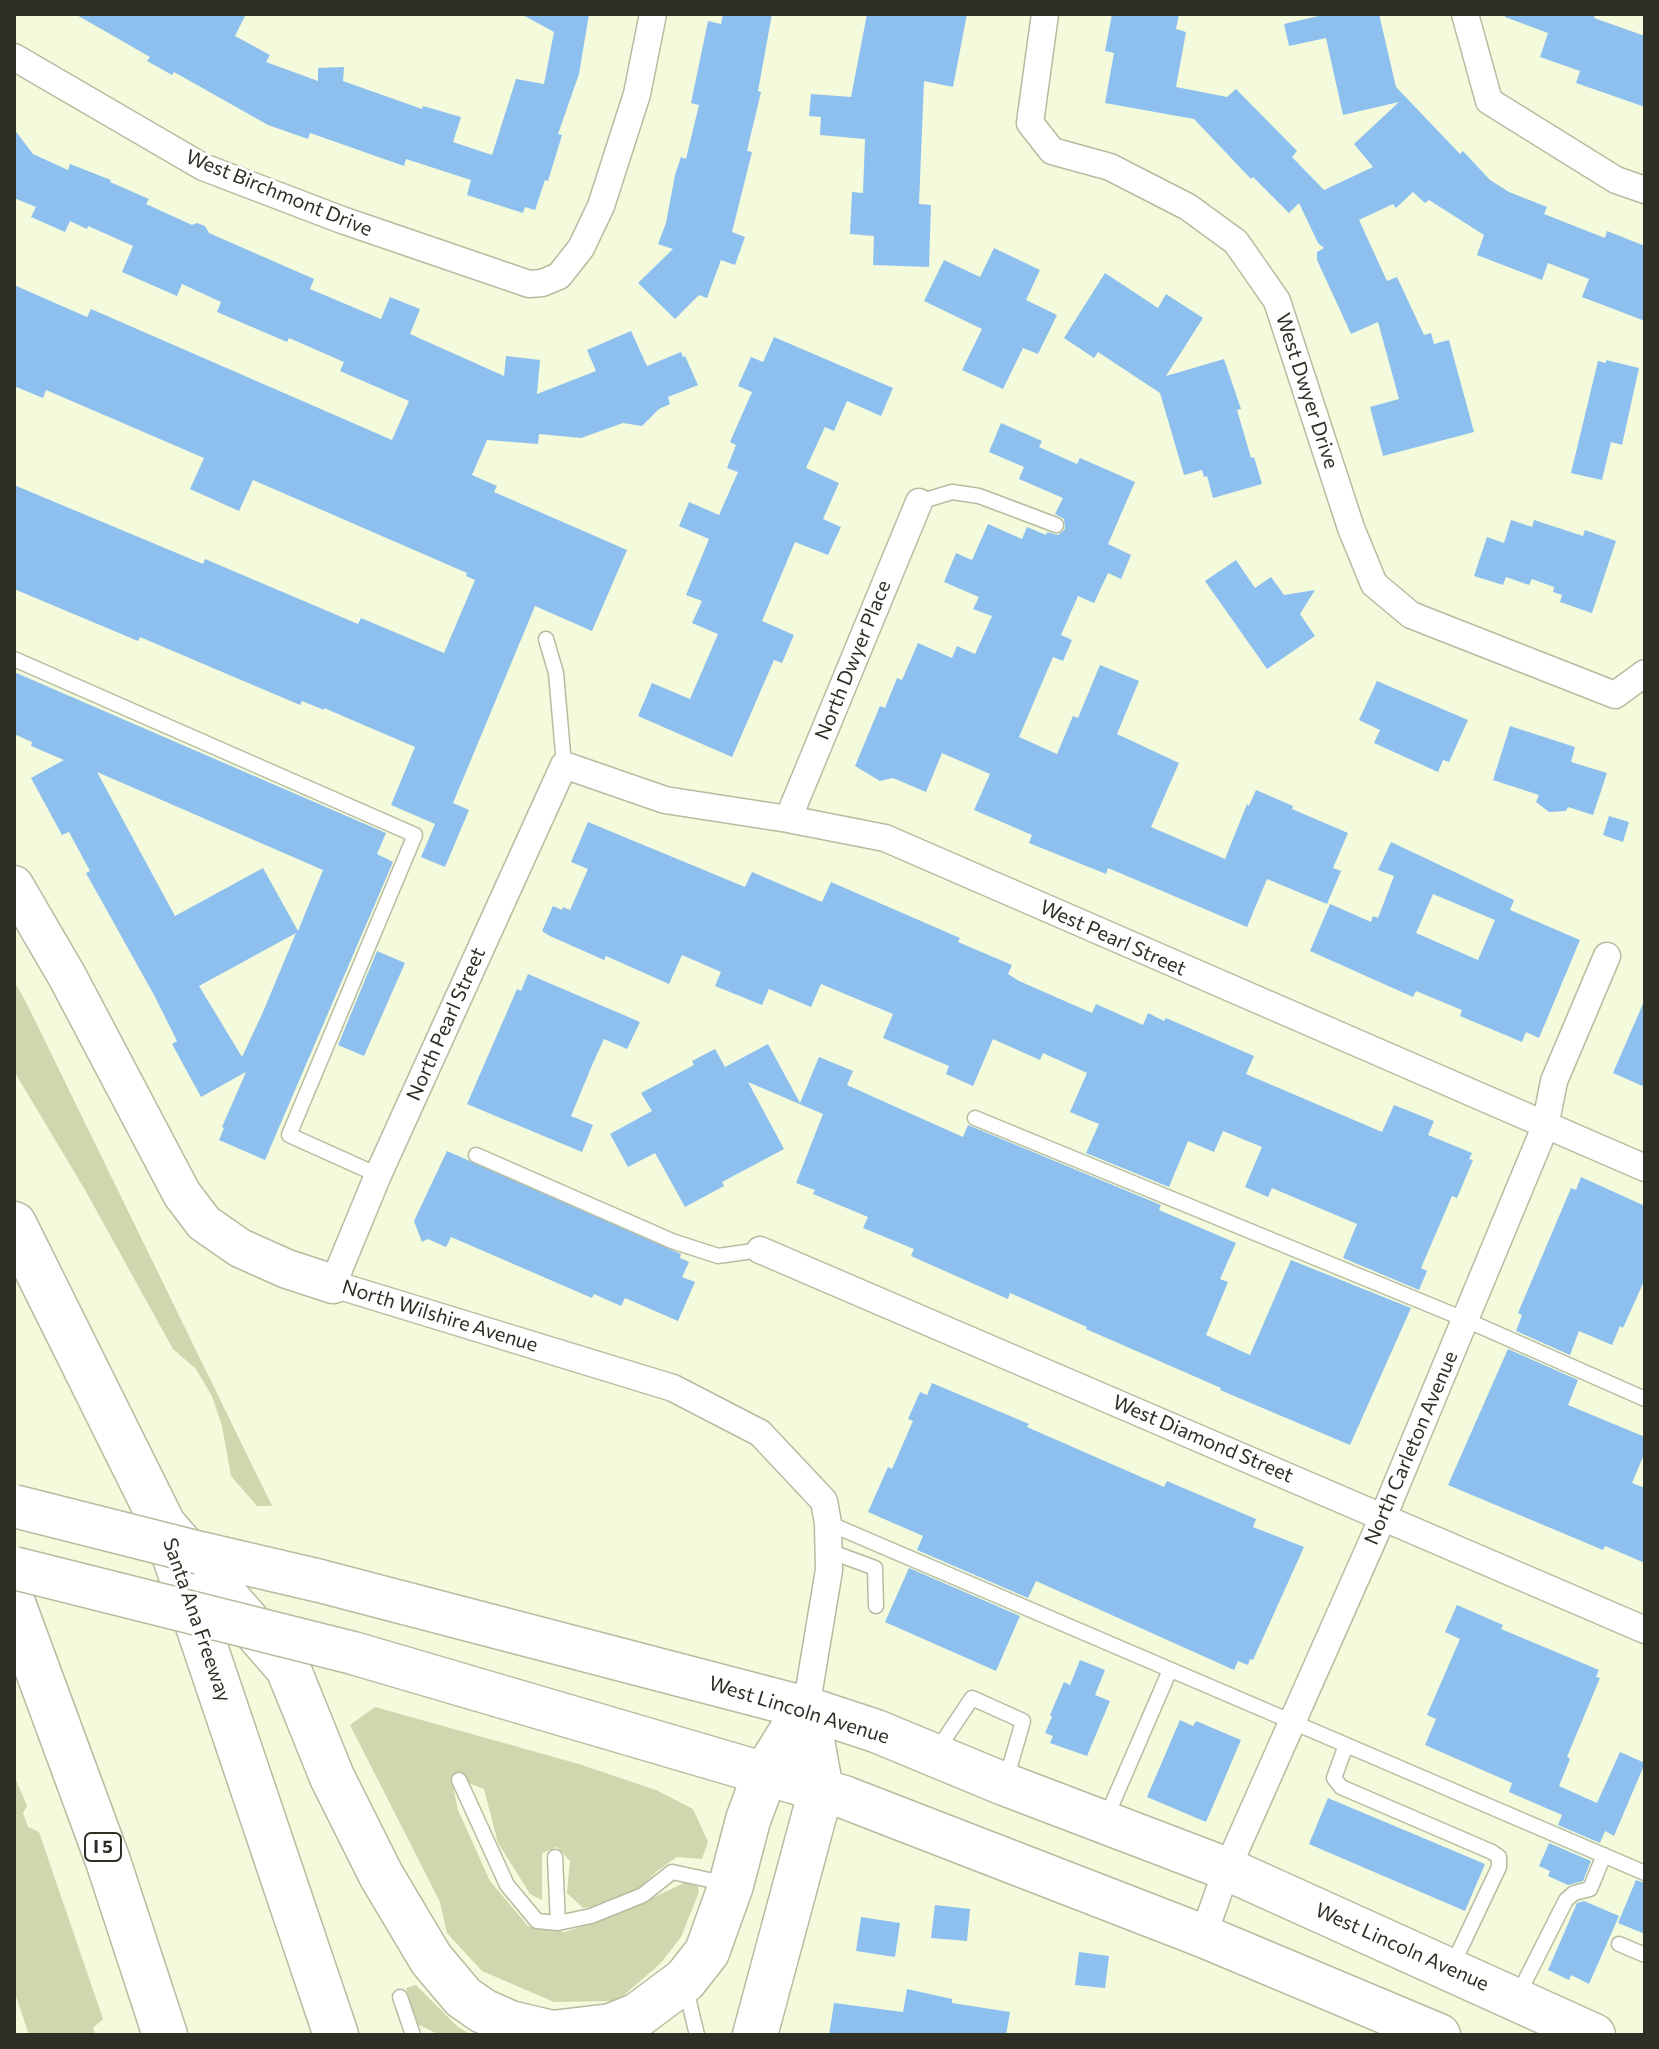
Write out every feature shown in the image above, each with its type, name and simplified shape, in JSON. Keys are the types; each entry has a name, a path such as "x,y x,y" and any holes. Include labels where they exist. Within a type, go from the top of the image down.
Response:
{"highway":[{"name":"Santa Ana Freeway","path":"14,1224 165,1528 336,2035"},
{"path":"165,1528 288,1668 332,1777 381,1875 431,1959 463,1997 483,2011 510,2023 552,2033 611,2026 638,2015 685,1980 707,1952 765,1774 806,1708"},
{"name":"I 5","path":"14,1606 25,1648 108,1861 165,2035"},
{"path":"755,2035 821,1790 806,1708"}],"main road":[{"name":"West Lincoln Avenue","path":"14,1506 320,1581 806,1708 876,1731 1004,1784 1227,1869 1594,2035"},
{"path":"14,1568 353,1653 821,1790 1203,1936 1439,2035"}],"street":[{"name":"West Birchmont Drive","path":"14,57 203,167 342,220 529,284 559,276 581,248 601,206 637,94 653,14"},
{"name":"West Dwyer Drive","path":"1045,14 1030,123 1052,151 1110,167 1188,207 1236,242 1277,301 1351,528 1374,584 1411,615 1615,695 1645,673"},
{"path":"1465,14 1489,101 1616,180 1645,190"},
{"name":"North Dwyer Place","path":"788,819 919,502"},
{"name":"West Pearl Street","path":"564,765 665,800 885,838 1645,1168"},
{"name":"North Pearl Street","path":"333,1284 378,1175 564,765"},
{"name":"North Wilshire Avenue","path":"14,885 67,976 182,1194 204,1223 240,1248 287,1269 673,1388 760,1433 824,1501 828,1523 829,1570 806,1708"},
{"name":"North Carleton Avenue","path":"1203,1936 1227,1869 1383,1517 1545,1127 1554,1081 1607,956"},
{"name":"West Diamond Street","path":"760,1250 1645,1630"}],"lane":[{"path":"919,502 952,492 979,496 1056,525"},
{"path":"546,639 556,673 564,765"},
{"path":"14,659 415,835 289,1135 378,1175"},
{"path":"975,1118 1464,1319 1645,1399"},
{"path":"476,1155 672,1241 718,1256 760,1250"},
{"path":"828,1523 1645,1873"},
{"path":"829,1551 875,1568 876,1606"},
{"path":"1104,1822 1170,1670"},
{"path":"934,1755 972,1698 996,1707 1023,1721 1004,1784"},
{"path":"1346,1745 1334,1778 1341,1787 1499,1857 1499,1867 1450,1969"},
{"path":"459,1780 507,1885 537,1921 558,1923 591,1916 643,1895 672,1872 731,1885"},
{"path":"1516,1999 1566,1900 1574,1893 1590,1889 1604,1855"},
{"path":"555,1857 558,1923"},
{"path":"1619,1944 1645,1955"},
{"path":"685,1980 697,2035"},
{"path":"400,1997 413,2035"}],"green space":[{"path":"14,981 272,1506 257,1506 231,1476 222,1426 212,1396 196,1369 173,1349 85,1190 14,1071"},
{"path":"375,1707 579,1764 656,1790 693,1809 708,1842 702,1859 677,1857 636,1892 612,1904 583,1908 567,1893 570,1861 557,1847 542,1853 542,1900 530,1894 498,1843 484,1789 451,1776 458,1810 490,1881 528,1926 565,1932 619,1914 684,1883 697,1883 699,1892 681,1937 660,1964 617,2001 554,2002 482,1971 447,1933 440,1902 350,1725"},
{"path":"14,1775 27,1806 23,1813 28,1827 39,1832 103,2019 93,2028 96,2035 29,2035 14,1990"},
{"path":"416,1985 458,2027 472,2035 440,2035 417,2024 406,1988"}],"building":[{"path":"75,14 246,14 235,36 270,55 266,62 318,81 318,68 344,67 343,81 422,109 423,106 461,117 453,142 492,155 516,79 544,84 554,32 521,14 589,14 579,74 558,134 562,135 548,181 545,180 535,210 525,207 523,213 467,195 471,180 406,159 404,166 310,133 308,139 268,125 174,72 172,75 147,61 150,57"},
{"path":"723,14 772,14 758,91 761,92 747,151 752,152 732,232 745,237 735,265 721,260 707,298 699,295 675,319 638,283 673,249 658,244 666,223 675,175 681,157 686,159 699,105 691,103 708,21 721,24"},
{"path":"867,14 967,14 953,87 924,81 919,204 931,205 929,267 873,265 874,236 850,234 852,192 863,193 865,139 820,135 821,117 809,116 811,94 851,97"},
{"path":"1112,14 1179,14 1176,29 1186,32 1176,87 1227,97 1236,89 1297,151 1292,157 1324,190 1373,167 1354,144 1399,102 1343,115 1326,38 1289,46 1284,24 1327,14 1379,14 1396,87 1460,154 1463,151 1490,180 1509,192 1547,207 1544,214 1605,238 1607,231 1645,246 1645,321 1582,297 1589,279 1548,263 1542,280 1477,255 1484,235 1429,200 1425,203 1413,192 1396,208 1393,204 1359,220 1387,281 1397,277 1424,335 1431,333 1434,344 1449,340 1474,432 1383,456 1370,407 1399,399 1378,322 1351,334 1317,260 1317,252 1324,248 1318,243 1299,203 1289,213 1253,177 1251,179 1194,119 1105,103 1114,53 1105,51"},
{"path":"1505,14 1595,14 1594,18 1645,36 1645,107 1576,83 1580,71 1540,57 1548,33 1505,17"},
{"path":"14,129 33,154 68,170 70,164 111,180 149,199 146,204 192,225 205,226 209,233 314,279 310,289 381,319 390,297 420,309 410,334 504,376 506,356 540,360 537,394 596,371 587,350 631,331 647,366 681,352 685,356 698,385 668,397 670,404 659,409 642,426 623,423 581,438 539,434 538,444 487,440 472,475 497,486 494,492 627,550 592,631 535,606 453,803 469,810 445,867 421,857 435,824 391,805 415,747 324,708 302,701 300,705 140,637 138,641 14,589 14,485 203,564 205,559 358,624 361,618 444,653 475,580 466,576 467,573 253,480 239,511 190,489 204,458 46,390 43,398 14,386 14,285 87,317 91,309 392,440 409,401 340,371 344,362 217,312 221,302 182,284 177,296 122,272 133,246 88,226 87,229 70,221 65,232 31,217 36,207 14,198"},
{"path":"994,248 1040,270 1026,300 1057,315 1038,354 1023,348 1003,389 962,370 982,329 924,301 944,260 980,277"},
{"path":"1105,273 1158,308 1166,294 1203,318 1166,376 1224,359 1241,409 1237,410 1251,458 1254,457 1262,484 1213,498 1207,476 1204,477 1202,470 1184,475 1160,393 1098,352 1094,358 1064,338"},
{"path":"774,337 893,388 881,416 847,401 834,431 825,427 806,468 839,483 823,519 841,527 828,555 795,542 762,621 794,635 782,663 774,660 732,757 638,716 652,683 690,699 718,634 692,623 702,601 686,595 709,539 679,526 689,502 719,515 738,472 727,468 736,445 730,442 752,392 738,386 751,357 763,362"},
{"path":"1606,360 1639,368 1622,445 1611,442 1602,480 1571,473 1598,361 1606,363"},
{"path":"1001,423 1042,441 1039,447 1077,464 1080,458 1135,482 1108,544 1131,555 1121,579 1108,573 1094,603 1078,596 1061,635 1072,640 1063,661 1053,657 1019,737 1057,754 1073,716 1078,718 1100,665 1139,681 1117,734 1179,763 1151,827 1225,859 1247,804 1249,806 1256,790 1293,806 1292,809 1348,833 1333,868 1341,871 1327,904 1267,879 1247,927 1108,868 1106,874 1029,843 1032,835 974,810 990,774 942,753 926,792 893,778 880,781 855,766 880,706 885,708 897,678 902,680 918,643 952,658 957,646 975,654 992,616 973,609 979,597 944,582 956,553 972,560 988,524 1022,539 1027,527 1046,535 1047,532 1058,535 1065,529 1064,519 1055,514 1063,498 1019,479 1024,467 989,452"},
{"path":"1511,520 1532,527 1534,520 1583,536 1585,530 1616,541 1592,613 1560,602 1562,595 1553,592 1554,587 1532,579 1529,585 1506,577 1503,585 1474,576 1487,537 1504,543"},
{"path":"1236,560 1255,588 1271,577 1284,595 1315,590 1300,614 1315,636 1267,669 1205,581"},
{"path":"14,672 386,833 377,854 393,862 265,1160 219,1140 246,1072 201,1097 172,1044 177,1041 154,995 86,873 90,871 69,832 62,835 31,778 64,760 31,746 32,742 14,734","holes":["97,772 323,870 298,931 263,868 175,916","296,933 263,1012 242,1057 199,986"]},
{"path":"1377,681 1468,720 1449,762 1443,760 1438,772 1374,743 1380,730 1359,720"},
{"path":"1510,726 1575,747 1571,762 1607,773 1593,815 1568,807 1566,811 1549,812 1536,802 1539,795 1493,780"},
{"path":"1609,816 1629,822 1623,842 1603,835"},
{"path":"588,822 745,887 752,872 822,902 831,882 960,938 958,942 1012,965 1008,974 1019,981 1092,1013 1096,1004 1143,1025 1148,1013 1254,1056 1246,1074 1382,1132 1394,1105 1434,1121 1428,1135 1472,1153 1469,1159 1473,1160 1457,1198 1452,1196 1421,1268 1427,1271 1419,1290 1343,1258 1357,1224 1272,1188 1268,1197 1245,1187 1262,1147 1223,1131 1214,1152 1188,1141 1169,1187 1086,1153 1099,1124 1070,1112 1087,1073 1043,1053 1040,1060 993,1039 973,1086 946,1074 949,1066 883,1038 893,1014 821,984 811,1007 769,989 762,1005 715,986 721,972 682,955 669,984 606,956 604,960 550,936 542,931 553,906 570,910 588,869 571,862"},
{"path":"1391,842 1514,900 1510,910 1580,940 1539,1038 1526,1032 1522,1042 1460,1016 1462,1010 1416,991 1413,997 1310,951 1330,904 1371,922 1373,916 1378,918 1394,876 1378,870","holes":["1433,894 1495,920 1478,960 1416,933"]},
{"path":"377,951 405,963 364,1056 338,1045"},
{"path":"528,974 640,1022 627,1049 604,1039 593,1063 571,1116 593,1125 582,1152 467,1104 517,989 521,991"},
{"path":"1645,999 1645,1087 1613,1073"},
{"path":"768,1044 800,1103 819,1057 853,1071 847,1085 963,1137 968,1125 1161,1205 1159,1210 1236,1243 1220,1279 1228,1282 1206,1335 1250,1355 1291,1260 1411,1308 1350,1445 1220,1390 1010,1293 1008,1299 911,1256 914,1249 863,1228 868,1217 813,1194 815,1190 796,1183 823,1114 748,1082 784,1149 722,1182 724,1186 685,1207 655,1153 628,1167 610,1134 652,1111 641,1093 694,1065 692,1061 715,1049 725,1067"},
{"path":"447,1151 681,1254 680,1258 689,1262 682,1277 695,1282 678,1321 625,1298 621,1306 594,1294 592,1298 451,1237 446,1247 428,1239 422,1242 414,1221"},
{"path":"1581,1177 1645,1206 1645,1279 1612,1345 1579,1331 1570,1355 1516,1331 1522,1315 1518,1313 1571,1188 1576,1190"},
{"path":"1508,1349 1578,1380 1568,1405 1645,1437 1645,1452 1632,1483 1645,1488 1645,1563 1605,1546 1603,1550 1448,1485"},
{"path":"932,1383 1164,1487 1167,1481 1256,1519 1253,1527 1304,1547 1253,1660 1250,1659 1248,1665 1238,1661 1234,1670 1036,1581 1028,1598 917,1550 923,1536 868,1512 888,1467 892,1469 913,1421 908,1419 920,1392 927,1395"},
{"path":"909,1568 1020,1616 996,1671 885,1622"},
{"path":"1457,1605 1503,1625 1501,1629 1599,1670 1596,1677 1600,1678 1567,1757 1570,1759 1559,1786 1597,1803 1620,1752 1645,1763 1614,1836 1605,1831 1600,1843 1558,1825 1562,1815 1509,1792 1512,1783 1425,1745 1436,1719 1427,1715 1460,1639 1445,1632"},
{"path":"1080,1660 1105,1670 1095,1695 1110,1701 1087,1756 1050,1743 1053,1736 1045,1733 1064,1682 1070,1685"},
{"path":"1180,1720 1193,1726 1196,1721 1241,1740 1206,1822 1147,1797"},
{"path":"1328,1798 1485,1864 1465,1911 1309,1844"},
{"path":"1549,1843 1591,1861 1583,1881 1568,1885 1548,1876 1550,1871 1539,1866"},
{"path":"1636,1880 1645,1883 1645,1934 1618,1923"},
{"path":"1584,1901 1619,1916 1589,1984 1571,1975 1569,1980 1548,1970 1577,1903"},
{"path":"935,1905 970,1909 967,1941 931,1938"},
{"path":"861,1917 900,1923 895,1957 856,1951"},
{"path":"1079,1952 1109,1956 1105,1988 1075,1985"},
{"path":"907,1989 952,1999 952,2003 1010,2012 1006,2035 829,2035 834,2003 903,2012"}]}
